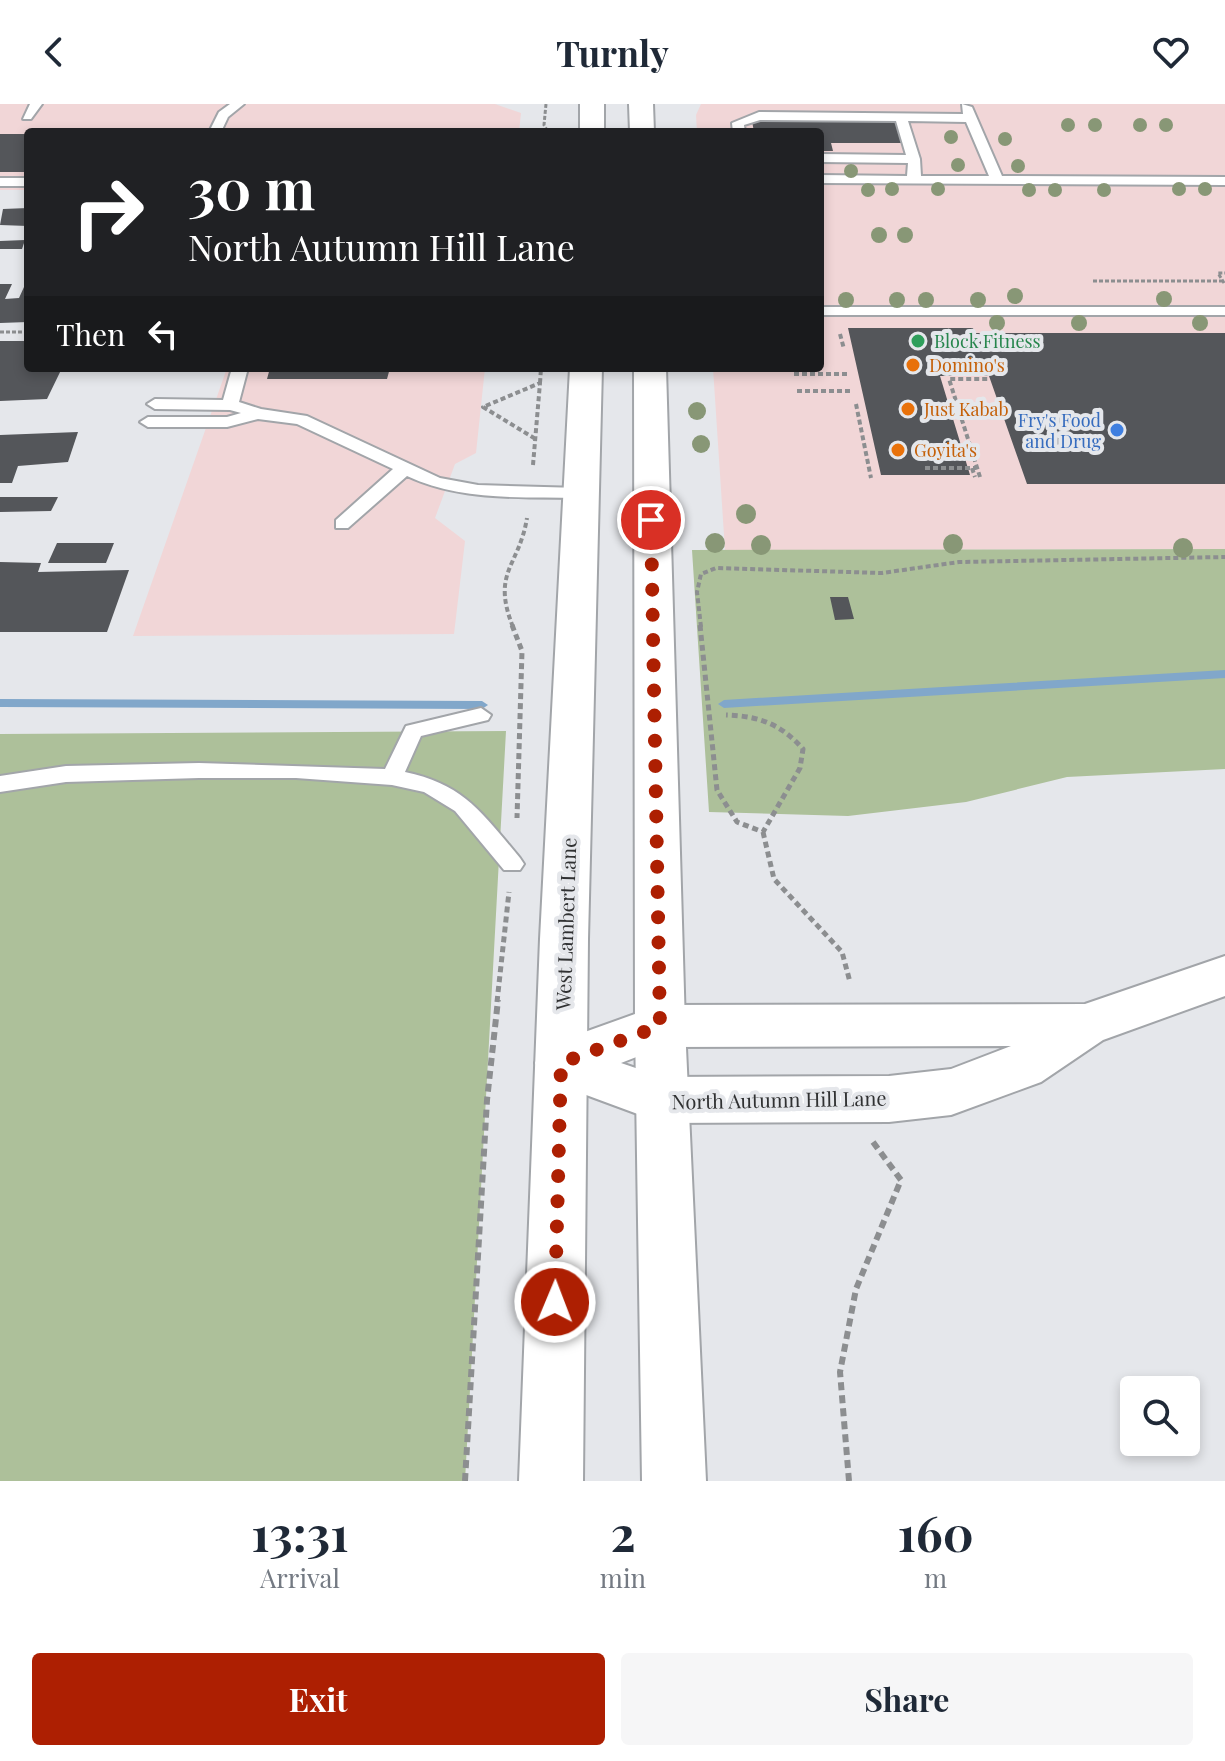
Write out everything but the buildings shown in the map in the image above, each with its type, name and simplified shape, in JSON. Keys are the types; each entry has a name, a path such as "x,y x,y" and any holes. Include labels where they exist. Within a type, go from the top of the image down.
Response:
{"main road":[{"path":"592,104 592,128"},
{"path":"641,104 642,128"},
{"name":"West Lambert Lane","path":"551,1481 561,1063 586,372"},
{"path":"650,372 660,1026 674,1481"},
{"name":"North Autumn Hill Lane","path":"561,1063 662,1100 889,1099 963,1089 1023,1066 1085,1025 1225,976"},
{"name":"North Autumn Hill Lane","path":"561,1063 660,1026 1085,1025"}],"lane":[{"path":"27,116 36,104"},
{"path":"222,110 238,104"},
{"path":"965,104 997,180"},
{"path":"739,128 738,123 759,116 971,118"},
{"path":"900,116 914,159 914,180"},
{"path":"824,158 914,159"},
{"path":"824,179 1225,181"},
{"path":"0,182 24,182"},
{"path":"824,311 1225,311"},
{"path":"230,405 239,372"},
{"path":"155,404 230,405 258,414 301,420 436,483 478,490 580,493"},
{"path":"148,422 227,422 258,414"},
{"path":"342,524 405,468"},
{"path":"392,777 413,731 481,715"},
{"path":"0,784 36,774 209,769 316,769 392,777 430,785 463,805 512,864"}],"path":[{"path":"546,104 546,128"},
{"path":"1224,282 1218,273 1225,273"},
{"path":"1083,281 1224,282"},
{"path":"0,332 24,332"},
{"path":"533,457 541,372"},
{"path":"794,374 849,374"},
{"path":"978,477 949,379 988,379"},
{"path":"534,438 481,406 540,383"},
{"path":"797,391 853,391"},
{"path":"856,404 870,466 867,466 872,476"},
{"path":"925,468 975,468"},
{"path":"465,1481 487,1100 518,812 522,651 502,600 508,565 525,529"},
{"path":"763,832 737,822 717,790 697,592 701,574 716,568 882,573 959,562 1225,557"},
{"path":"726,715 770,720 789,731 803,749 800,768 763,832 774,879 842,952 854,997 833,1026"},
{"path":"840,1099 901,1180 856,1289 840,1372 849,1481"}],"shaded area":[{"path":"0,104 495,104 521,113 519,128 24,128 24,190 0,190"},
{"path":"701,104 1225,104 1225,549 725,550 713,372 824,372 824,128 697,128 696,115"},
{"path":"226,372 485,372 476,453 455,464 435,518 465,541 454,634 133,636"}],"green space":[{"path":"1225,549 1225,769 1067,777 966,802 848,816 709,812 692,550"},
{"path":"506,731 465,1481 0,1481 0,734"}],"waterway":[{"path":"724,704 1225,674"},
{"path":"0,703 482,705"}],"place":[{"name":"Block Fitness","path":"918,341"},
{"name":"Domino's","path":"913,365"},
{"name":"Just Kabab","path":"908,409"},
{"name":"Fry's Food and Drug","path":"1117,430"},
{"name":"Goyita's","path":"898,450"}],"route":[{"path":"555,1302 561,1063 660,1026 651,520"}]}
